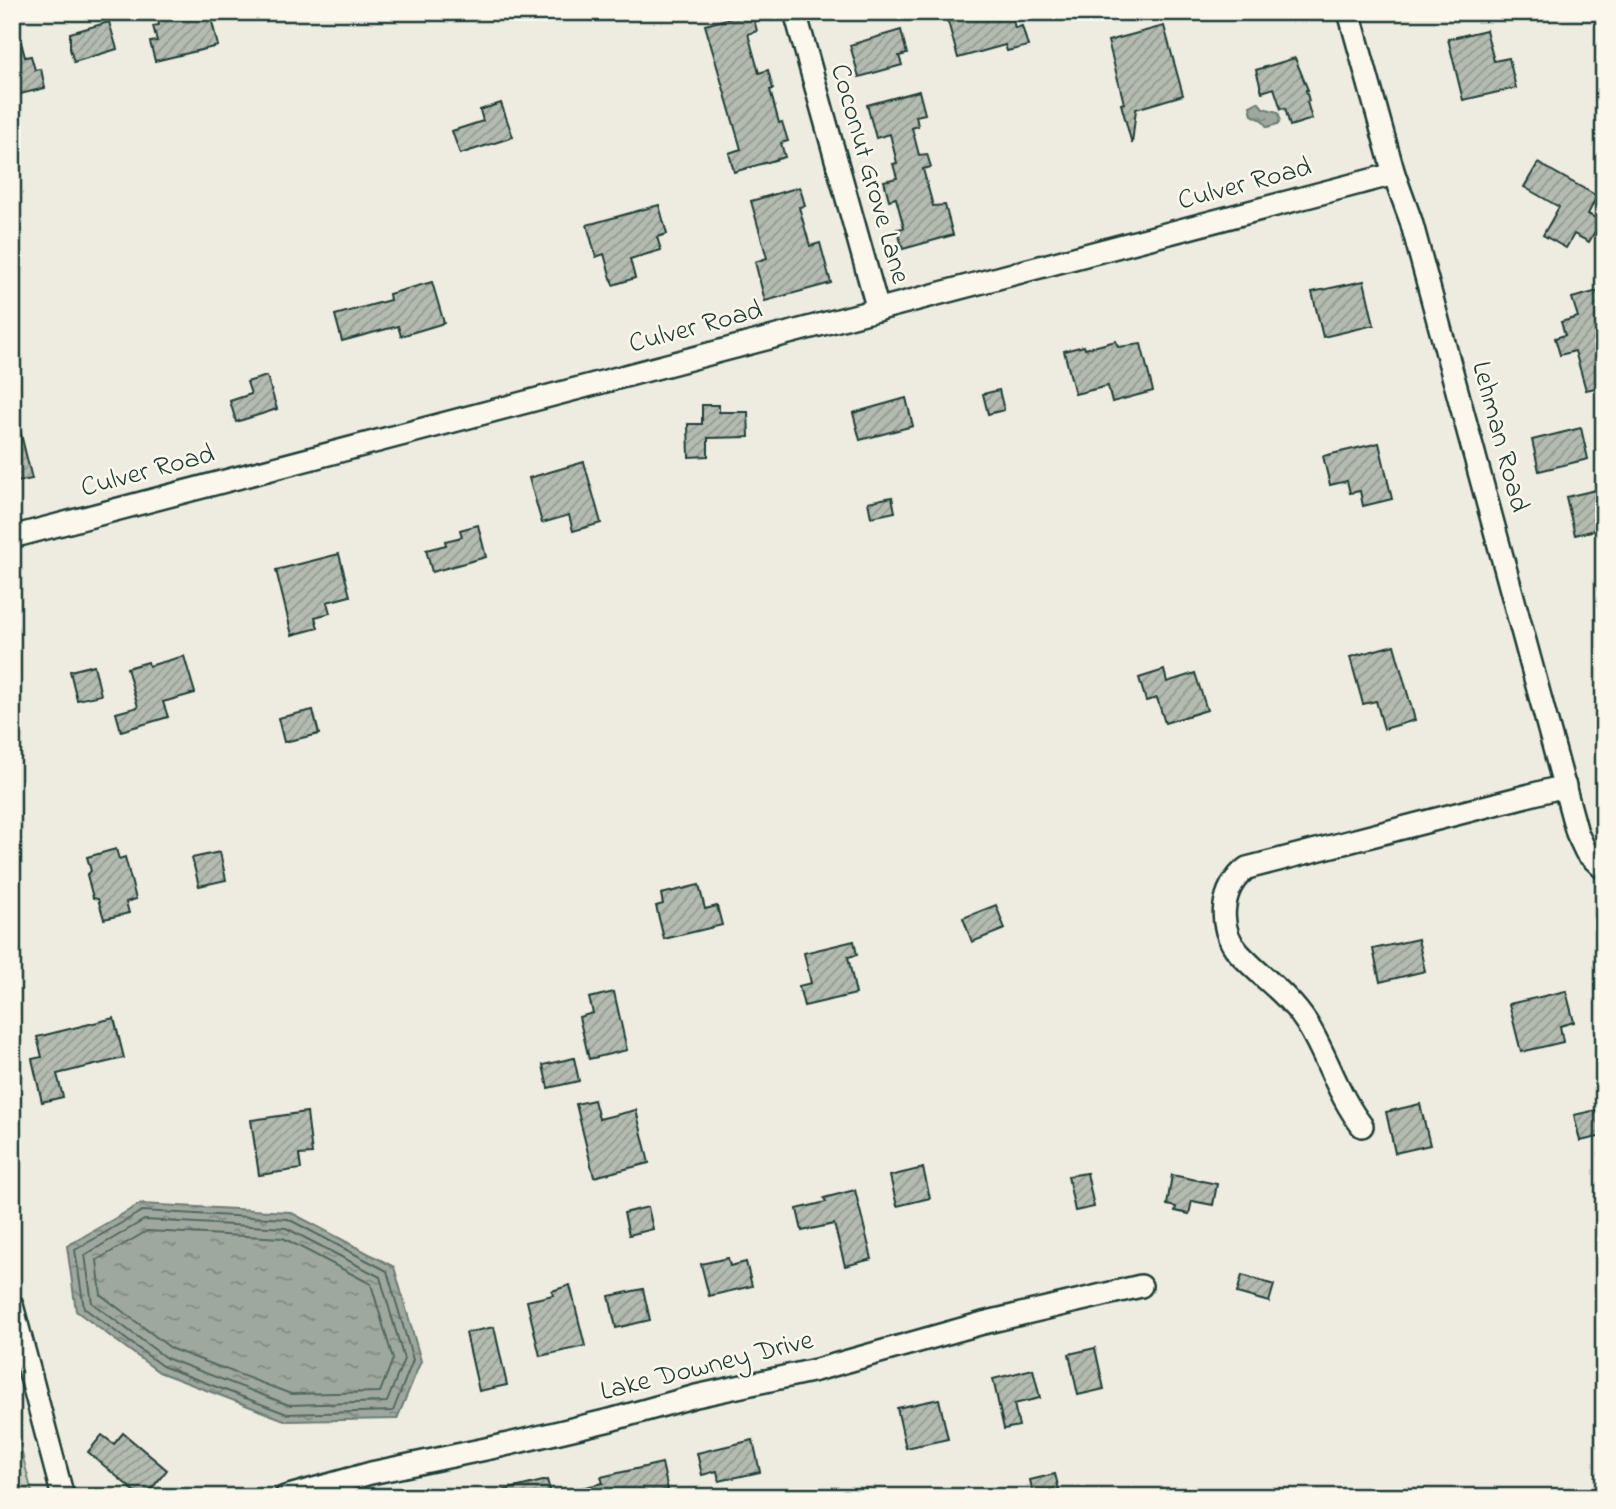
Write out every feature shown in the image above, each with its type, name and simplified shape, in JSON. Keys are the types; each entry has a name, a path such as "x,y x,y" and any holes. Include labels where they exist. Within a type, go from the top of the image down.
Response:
{"street":[{"name":"Coconut Grove Lane","path":"794,12 877,310"},
{"name":"Lehman Road","path":"1349,12 1394,174 1414,231 1577,833 1586,852 1604,869"},
{"name":"Culver Road","path":"12,537 1394,174"},
{"path":"1362,1126 1348,1108 1301,1014 1277,986 1237,951 1229,936 1224,910 1225,894 1235,876 1247,867 1565,786"},
{"name":"Lake Downey Drive","path":"285,1497 371,1473 574,1429 696,1396 816,1370 983,1323 1141,1286"},
{"path":"12,1305 63,1497"}],"shaded area":[{"path":"12,1414 33,1497 12,1497"}],"water":[{"path":"1258,102 1263,108 1278,112 1278,124 1267,127 1262,120 1252,115 1250,106"},
{"path":"140,1204 290,1212 394,1267 421,1361 397,1419 287,1421 159,1372 76,1311 67,1246"}],"building":[{"path":"188,12 189,18 210,14 218,46 155,61 150,42 157,41 153,26 159,25 158,17"},
{"path":"752,12 757,31 748,34 759,73 768,70 773,89 770,90 779,123 782,122 788,141 781,143 785,157 734,172 729,153 741,149 705,25"},
{"path":"969,12 1011,12 1015,28 1022,26 1028,46 1007,51 1005,45 958,58 947,18"},
{"path":"109,22 117,49 74,62 70,49 70,33"},
{"path":"1164,26 1183,95 1136,109 1132,144 1108,41"},
{"path":"17,27 25,57 31,56 35,70 41,69 45,88 12,96 12,28"},
{"path":"901,30 907,54 899,56 902,65 859,77 850,45"},
{"path":"1486,30 1494,61 1509,58 1516,88 1463,100 1448,39"},
{"path":"1295,58 1308,90 1307,102 1312,119 1290,126 1285,108 1281,109 1274,88 1262,92 1256,70"},
{"path":"919,91 925,114 916,116 918,126 912,128 919,155 927,154 931,167 923,169 933,206 945,205 953,235 903,249 897,229 904,228 896,198 889,200 884,181 897,178 893,164 897,163 890,134 876,138 867,105"},
{"path":"501,103 513,137 460,154 452,131 483,121 480,110"},
{"path":"1538,163 1597,196 1588,214 1601,221 1589,242 1574,234 1566,248 1543,235 1559,207 1524,187"},
{"path":"800,187 805,206 799,207 810,246 820,243 831,283 765,301 755,262 767,258 751,201"},
{"path":"659,205 667,234 657,237 661,250 630,259 635,278 613,285 604,254 596,257 587,225"},
{"path":"1364,281 1374,325 1323,337 1312,292"},
{"path":"432,282 444,323 401,336 398,326 342,341 335,315 390,300 389,294"},
{"path":"1598,291 1604,313 1604,386 1586,390 1575,351 1560,355 1555,338 1565,335 1561,322 1578,317 1572,298"},
{"path":"1116,341 1118,347 1141,344 1153,391 1112,402 1108,386 1075,394 1064,351"},
{"path":"267,376 277,409 236,422 230,401 251,394 247,382"},
{"path":"999,390 1004,410 988,414 983,394"},
{"path":"906,398 913,426 860,440 853,413"},
{"path":"702,405 719,405 719,412 748,412 749,437 708,438 708,456 689,457 688,424 702,424"},
{"path":"18,422 32,479 12,483 12,423"},
{"path":"1581,428 1588,459 1539,471 1532,440"},
{"path":"1379,443 1392,499 1363,506 1360,491 1350,493 1347,481 1330,485 1323,456"},
{"path":"584,462 601,523 573,531 569,515 542,523 529,478"},
{"path":"1604,488 1604,504 1600,505 1604,528 1575,535 1566,497"},
{"path":"892,497 895,512 871,517 868,502"},
{"path":"478,525 486,557 432,572 426,550 446,545 445,541 462,537 460,530"},
{"path":"339,554 350,596 327,602 330,613 315,617 318,628 292,635 276,570"},
{"path":"1394,645 1415,720 1384,729 1376,701 1363,704 1350,657"},
{"path":"184,656 195,693 163,702 168,717 121,731 116,713 138,707 127,668 148,662 149,666"},
{"path":"94,665 101,695 77,700 70,671"},
{"path":"1164,670 1167,682 1195,673 1207,710 1165,723 1157,698 1146,701 1139,678"},
{"path":"313,710 319,734 284,742 278,718"},
{"path":"116,849 119,859 125,857 136,899 126,902 129,913 104,919 98,899 93,898 87,875 91,871 87,857"},
{"path":"220,852 226,880 199,886 192,858"},
{"path":"699,885 705,909 717,906 722,925 664,939 656,906 663,904 661,894"},
{"path":"996,905 1005,929 972,942 963,918"},
{"path":"1418,939 1425,971 1380,982 1373,949"},
{"path":"854,941 857,955 848,957 856,994 804,1006 799,986 811,983 804,953"},
{"path":"1566,991 1574,1022 1560,1026 1563,1042 1521,1052 1509,1004"},
{"path":"614,992 627,1050 589,1059 579,1017 593,1013 589,998"},
{"path":"114,1018 124,1058 57,1074 63,1097 42,1102 32,1059 42,1057 37,1037"},
{"path":"574,1058 579,1081 548,1088 543,1065"},
{"path":"594,1100 599,1119 636,1110 649,1163 594,1177 576,1104"},
{"path":"1420,1104 1430,1145 1395,1153 1386,1112"},
{"path":"1597,1110 1603,1136 1580,1141 1574,1115"},
{"path":"307,1112 312,1154 299,1155 301,1169 259,1175 251,1120"},
{"path":"923,1168 930,1198 897,1206 890,1176"},
{"path":"1087,1173 1094,1207 1075,1211 1068,1176"},
{"path":"1172,1175 1217,1184 1213,1205 1192,1201 1189,1214 1175,1211 1176,1207 1167,1205"},
{"path":"855,1190 872,1259 845,1266 834,1224 802,1231 797,1209 826,1202 824,1198"},
{"path":"648,1207 653,1229 629,1235 624,1213"},
{"path":"728,1258 730,1266 746,1262 752,1286 709,1296 701,1264"},
{"path":"1242,1275 1274,1285 1269,1302 1237,1293"},
{"path":"570,1285 585,1346 540,1356 527,1301 553,1295 552,1291"},
{"path":"643,1289 650,1320 616,1328 609,1296"},
{"path":"494,1327 507,1385 479,1391 466,1333"},
{"path":"1095,1348 1104,1389 1078,1395 1069,1354"},
{"path":"1033,1369 1040,1398 1014,1404 1019,1426 1004,1429 993,1379"},
{"path":"939,1399 948,1439 906,1448 897,1408"},
{"path":"123,1433 167,1470 145,1497 141,1497 88,1452 102,1435 114,1444"},
{"path":"753,1440 760,1472 719,1481 717,1471 702,1475 697,1453"},
{"path":"662,1463 668,1490 654,1493 655,1497 569,1497 568,1491 603,1483 601,1477"},
{"path":"1055,1474 1061,1497 1034,1497 1030,1480"},
{"path":"547,1480 552,1497 503,1497 502,1491"}]}
